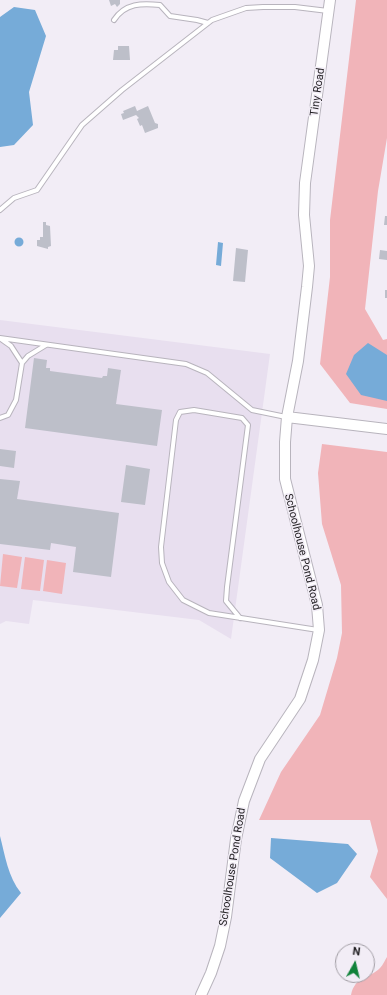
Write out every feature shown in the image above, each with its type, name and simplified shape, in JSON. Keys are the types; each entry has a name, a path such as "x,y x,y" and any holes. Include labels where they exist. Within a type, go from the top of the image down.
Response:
{"street":[{"name":"Tiny Road","path":"305,183 330,0"},
{"name":"Schoolhouse Pond Road","path":"201,995 211,973 220,946 244,801 260,759 300,699 314,660 319,630 317,605 285,480 287,417 298,362 308,287 309,266 304,214 305,183"},
{"path":"287,417 387,429"}],"lane":[{"path":"114,20 119,12 137,4 146,3 160,4 170,16 208,23"},
{"path":"0,210 14,198 37,190 82,124 122,90 212,20 246,8 295,7 329,12"},
{"path":"1,338 186,364 207,374 252,410 287,417"},
{"path":"1,338 11,346 22,363"},
{"path":"0,418 8,415 16,400 22,363 28,356 47,345"},
{"path":"240,618 226,601 248,425 242,418 194,410 180,412 176,420 160,546 162,563 169,582 183,600 209,613 240,618 319,630"}],"shaded area":[{"path":"356,0 387,0 387,138 378,191 365,309 383,340 387,339 387,409 350,403 320,364 330,277 330,220"},
{"path":"0,320 270,354 231,639 199,620 33,600 29,624 6,621 0,624"},
{"path":"322,444 387,452 387,899 370,877 378,851 370,820 259,820 281,772 320,715 337,658 342,633 341,585 322,524 318,473"},
{"path":"3,554 22,557 17,588 0,586"},
{"path":"25,557 44,560 40,591 21,589"},
{"path":"47,560 66,563 62,594 43,591"},
{"path":"387,957 387,995 351,995 357,983 375,983 375,973"}],"water":[{"path":"14,7 35,10 46,36 29,92 33,125 14,145 0,147 0,17"},
{"path":"19,237 24,242 19,247 14,242"},
{"path":"218,242 223,243 221,266 216,265"},
{"path":"368,343 387,355 387,401 361,395 346,374 354,355"},
{"path":"0,836 10,873 21,893 0,918"},
{"path":"271,838 348,844 357,854 337,883 317,893 270,858"}],"building":[{"path":"109,0 120,0 120,4 117,7 115,4 111,6"},
{"path":"118,46 129,46 130,60 113,60 114,50 118,50"},
{"path":"135,106 137,111 148,106 155,123 158,124 158,128 145,133 142,125 140,126 137,119 139,118 136,115 123,120 121,114 124,113 123,111"},
{"path":"385,216 387,216 387,225 384,225"},
{"path":"43,222 46,222 46,225 50,226 51,246 48,247 48,249 37,246 37,240 40,240 40,237 43,237"},
{"path":"236,248 248,250 245,282 233,281"},
{"path":"380,250 387,251 387,260 379,259"},
{"path":"385,290 387,290 387,298 385,298"},
{"path":"34,358 47,360 46,368 50,368 50,371 102,378 103,376 107,376 108,368 121,370 116,404 162,410 157,446 25,428"},
{"path":"0,449 16,451 14,468 0,466"},
{"path":"126,465 150,469 145,505 121,502"},
{"path":"0,479 20,481 17,499 119,513 111,577 73,572 76,547 51,543 50,550 0,544"}]}
